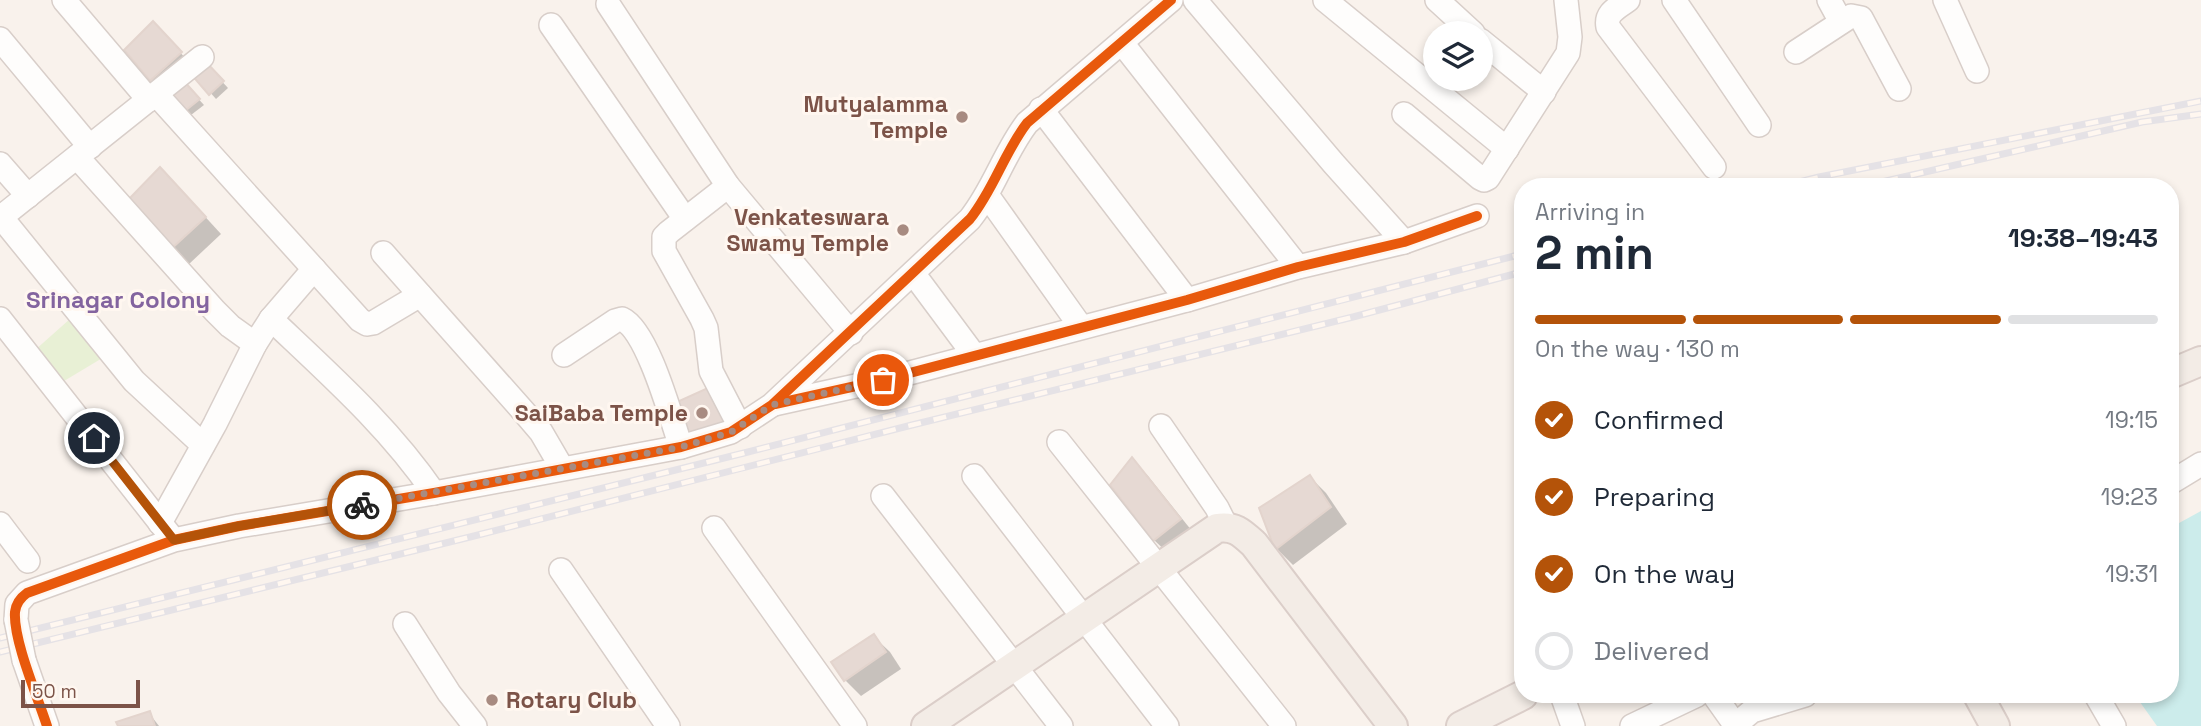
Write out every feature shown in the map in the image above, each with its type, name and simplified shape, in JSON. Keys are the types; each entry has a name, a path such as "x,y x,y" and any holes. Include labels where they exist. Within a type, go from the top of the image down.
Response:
{"main road":[{"path":"2179,370 2201,361"},
{"path":"926,726 1156,567 1217,528 1226,526 1235,528 1254,544 1392,726"},
{"path":"1461,726 1514,700"},
{"path":"1982,703 1995,726"}],"street":[{"path":"64,0 360,320 366,324 373,323 420,295"},
{"path":"47,726 24,660 11,608 27,593 167,531 239,526 434,493 681,447 740,427 772,405 965,224 987,195 1014,140 1041,109 1171,0"},
{"path":"1195,0 1404,242"},
{"path":"1325,0 1507,149"},
{"path":"1437,0 1460,21"},
{"path":"1404,114 1484,180 1493,173 1568,53 1570,37 1566,0"},
{"path":"1628,0 1610,13 1607,18 1608,27 1714,167"},
{"path":"1674,0 1759,125"},
{"path":"1829,0 1841,22"},
{"path":"1945,0 1976,71"},
{"path":"608,4 728,186 850,333"},
{"path":"1796,52 1851,16 1861,18 1899,89"},
{"path":"551,25 685,219"},
{"path":"0,39 83,152 215,311 254,344"},
{"path":"1122,43 1298,267"},
{"path":"1493,51 1544,92"},
{"path":"202,57 1,218 134,381 203,445"},
{"path":"1041,109 1187,300"},
{"path":"0,164 28,196"},
{"path":"728,186 664,237 664,250 702,318 706,328 711,371 740,427"},
{"path":"987,195 1081,327"},
{"path":"772,405 883,380 1187,300 1298,267 1404,242 1477,216"},
{"path":"383,253 533,422 562,468"},
{"path":"167,531 203,445 254,344 271,319 314,269"},
{"path":"913,273 974,355"},
{"path":"271,319 376,421 407,456 434,493"},
{"path":"564,355 615,321 622,319 628,322 645,345 681,447"},
{"path":"3,330 167,531"},
{"path":"1161,426 1217,508 1226,526"},
{"path":"1059,442 1284,726"},
{"path":"2179,477 2201,464"},
{"path":"974,476 1167,726"},
{"path":"883,496 1061,726"},
{"path":"0,524 28,561"},
{"path":"714,528 855,726"},
{"path":"561,570 668,726"},
{"path":"405,624 449,693 475,726"},
{"path":"1565,703 1573,726"},
{"path":"1632,726 1680,703"},
{"path":"1719,703 1735,726 1752,711 1776,703"},
{"path":"2101,703 2114,726"}],"green space":[{"path":"70,319 104,357 59,384 34,351"}],"water":[{"path":"2201,511 2201,726 2157,726 2141,703 2179,703 2179,523"}],"building":[{"path":"153,21 182,52 150,81 124,50"},
{"path":"205,61 224,81 209,95 190,73"},
{"path":"183,80 200,99 185,111 167,93"},
{"path":"160,167 206,217 170,250 127,201"},
{"name":"SaiBaba Temple","path":"710,387 728,425 689,437 677,402"},
{"path":"1132,457 1181,519 1153,541 1110,485"},
{"path":"1310,475 1331,507 1275,550 1259,508"},
{"path":"874,634 886,652 844,681 831,662"},
{"path":"150,711 155,726 118,726 116,722"}],"railway":[{"path":"1815,178 2201,101"},
{"path":"1899,178 2142,122 2201,114"},
{"path":"0,638 744,453 1514,256"},
{"path":"0,652 1353,317 1514,274"}],"cycle path":[{"path":"47,726 15,624 16,606 27,593 174,540 681,447 731,432 772,405 970,219 1027,123 1171,0"},
{"path":"775,404 883,380 1187,300 1298,267 1404,242 1477,216"}],"way so far":[{"path":"362,505 681,447 731,432 772,405 883,380"}],"place":[{"name":"Mutyalamma Temple","path":"962,117"},
{"name":"Venkateswara Swamy Temple","path":"903,230"},
{"name":"SaiBaba Temple","path":"702,413"},
{"name":"Rotary Club","path":"492,700"}],"district":[{"name":"Srinagar Colony","path":"118,300"}],"route":[{"path":"94,438 174,540 362,505"}]}
